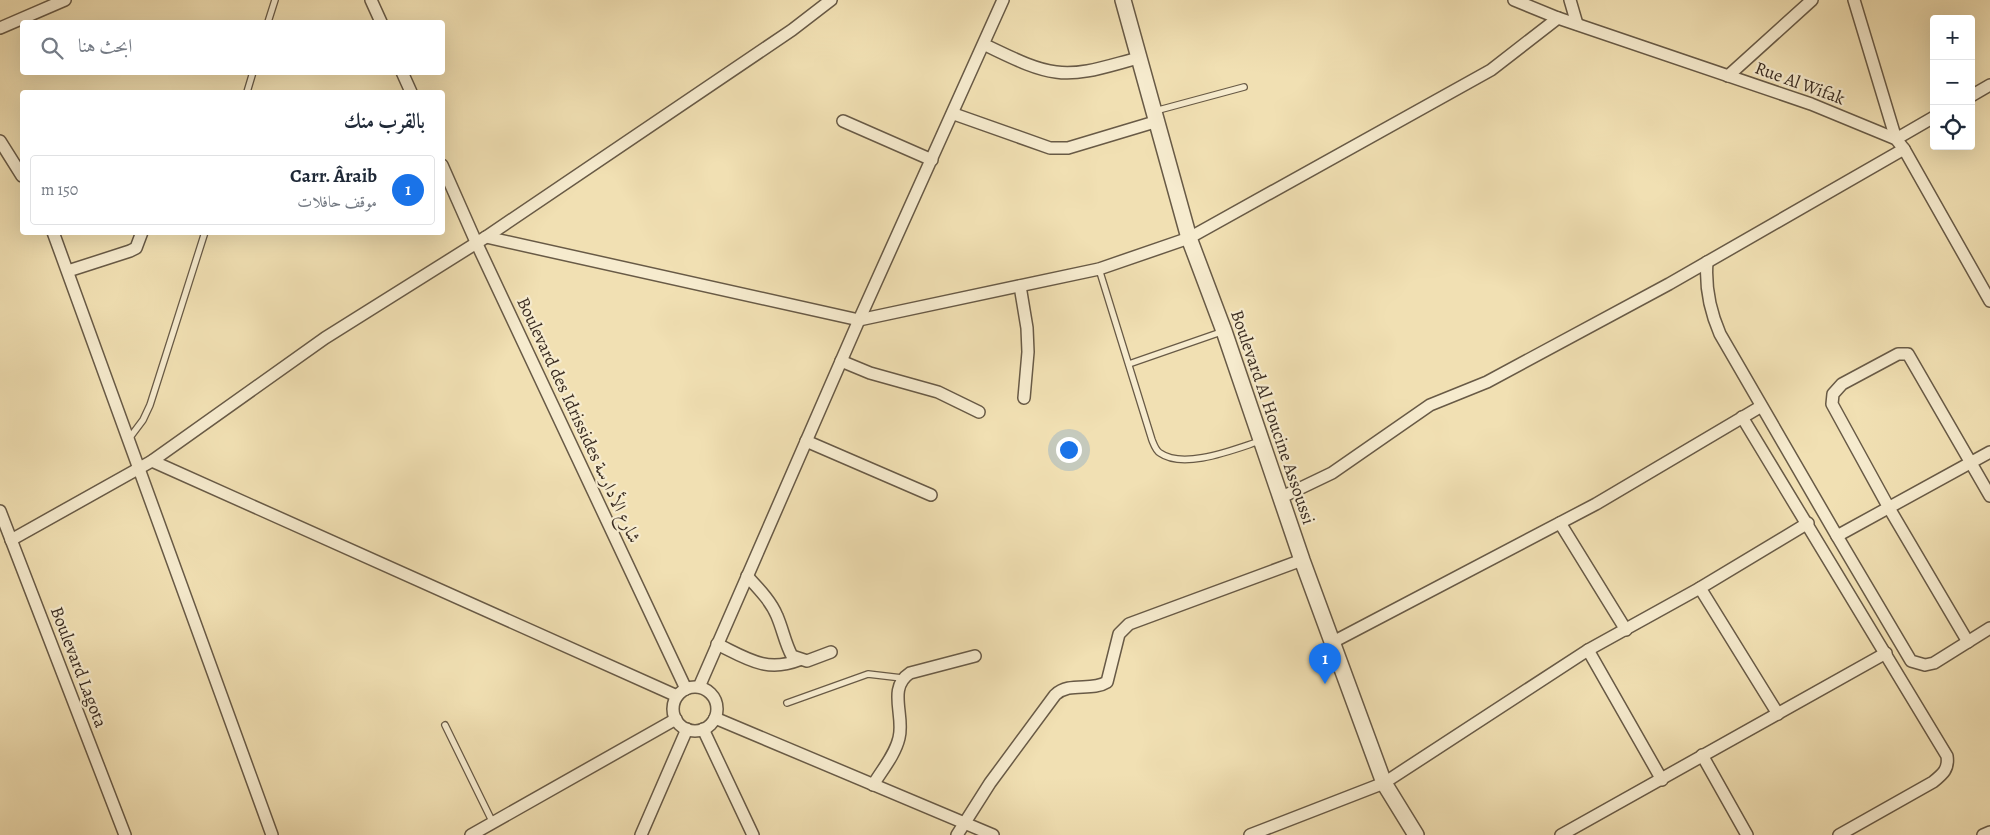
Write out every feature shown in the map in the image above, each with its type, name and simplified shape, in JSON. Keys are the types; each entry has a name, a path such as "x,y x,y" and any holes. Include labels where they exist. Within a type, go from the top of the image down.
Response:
{"street":[{"path":"0,28 65,0"},
{"path":"371,0 380,20"},
{"path":"699,687 859,320 954,114 1003,0"},
{"name":"Boulevard Al Houcine Assoussi","path":"1123,0 1157,116 1189,238 1224,331 1302,560 1384,783 1416,835"},
{"name":"Rue Al Wifak","path":"1514,0 1558,18 1811,104 1896,139 1904,149 1990,301"},
{"path":"1570,0 1577,24"},
{"path":"1728,76 1812,0"},
{"path":"1854,0 1896,139 1930,119"},
{"path":"11,540 152,461 325,338 481,240 792,30 823,2"},
{"path":"481,240 859,320 1098,269 1189,238 1491,70 1558,18"},
{"path":"984,46 1039,68 1057,73 1078,73 1139,58"},
{"path":"403,75 410,90"},
{"path":"1975,94 1990,85"},
{"path":"954,114 1050,148 1068,148 1157,116"},
{"path":"843,121 932,160"},
{"path":"0,141 20,173"},
{"path":"1282,497 1332,473 1430,405 1487,382 1669,284 1904,149"},
{"name":"Boulevard des Idrissides شارع الأدارسة","path":"445,171 481,240 681,692"},
{"path":"54,235 272,835"},
{"path":"68,271 130,251 136,248 141,235"},
{"path":"1706,262 1706,280 1713,317 1760,407 1911,661 1925,665 1934,663 1990,628"},
{"path":"1020,286 1027,328 1028,352 1024,398"},
{"path":"1968,642 1889,508 1832,404 1833,394 1842,384 1898,354 1908,354 1990,496"},
{"path":"841,361 870,373 938,392 979,412"},
{"path":"1333,642 1560,523 1760,407"},
{"path":"1742,417 1940,742 1948,764 1944,773 1933,782 1839,835"},
{"path":"806,441 931,495"},
{"path":"1838,536 1990,452"},
{"path":"152,461 681,692 699,687 712,695 717,710 715,718 703,729 688,729 676,719 673,712 681,692"},
{"name":"Boulevard Lagota","path":"0,511 125,835"},
{"path":"1560,523 1626,630"},
{"path":"1250,835 1384,783 1588,650 1700,588 1808,523"},
{"path":"957,835 963,823 1056,695 1062,689 1102,685 1107,682 1119,634 1129,624 1302,560"},
{"path":"747,576 768,601 777,616 785,642 792,656 799,660 807,661 831,652"},
{"path":"1700,588 1778,714"},
{"path":"717,644 756,663 784,665 799,660"},
{"path":"1588,650 1662,780"},
{"path":"1561,835 1886,653"},
{"path":"873,785 893,754 899,739 901,726 897,692 902,678 910,673 975,656"},
{"path":"715,718 993,835"},
{"path":"471,835 676,719"},
{"path":"640,835 688,729"},
{"path":"703,729 753,835"},
{"path":"1702,755 1747,835"},
{"path":"1983,835 1990,832"}],"lane":[{"path":"269,20 275,0"},
{"path":"248,90 252,75"},
{"path":"1157,116 1244,87"},
{"path":"128,440 143,420 150,405 204,235"},
{"path":"1098,269 1152,440 1158,452 1167,457 1183,460 1218,455 1262,441"},
{"path":"1129,364 1224,331"},
{"path":"787,703 868,674 902,678"},
{"path":"446,725 493,823"}],"place":[{"name":"Carr. Âraib","path":"1325,684"}]}
